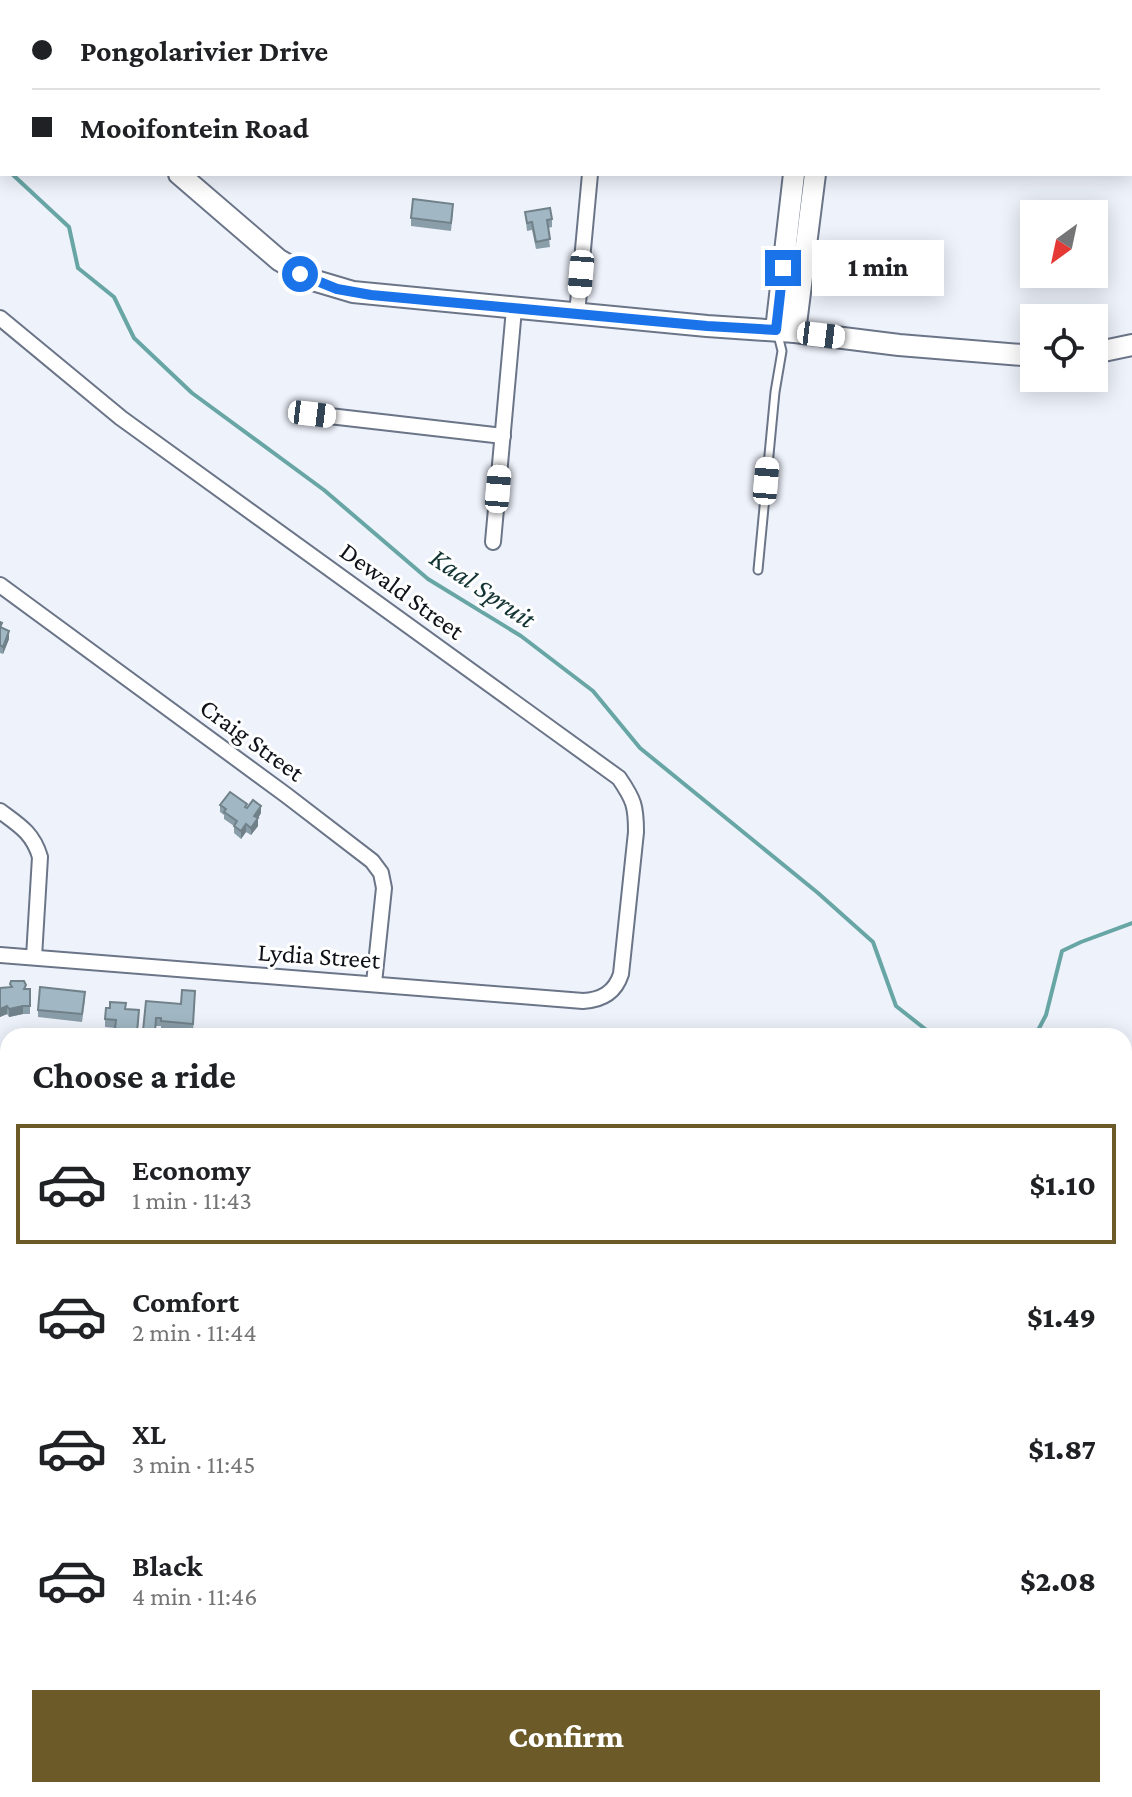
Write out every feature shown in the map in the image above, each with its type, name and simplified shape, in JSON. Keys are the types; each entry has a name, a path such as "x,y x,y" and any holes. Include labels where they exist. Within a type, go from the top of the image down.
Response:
{"street":[{"path":"181,176 279,260 300,274 337,289 514,309 786,331 899,345 1020,355"},
{"path":"577,314 590,176"},
{"path":"786,331 794,176"},
{"path":"786,331 815,176"},
{"path":"493,542 514,309"},
{"name":"Dewald Street","path":"0,318 121,418 619,778 636,810 621,974"},
{"path":"1108,350 1132,345"},
{"path":"312,414 503,436"},
{"name":"Craig Street","path":"0,585 372,861 381,873 384,888 374,983"},
{"path":"0,811 24,829 36,843 40,857 34,957"},
{"name":"Lydia Street","path":"0,955 583,1001 605,996 619,983 621,974"}],"lane":[{"path":"758,570 775,392 786,331"},
{"path":"782,351 786,331"}],"building":[{"path":"413,199 453,204 451,223 411,218"},
{"path":"550,208 552,219 547,220 550,239 536,242 532,222 527,223 525,212"},
{"path":"0,627 9,631 3,647 0,645"},
{"path":"230,792 247,804 247,808 253,800 261,806 251,828 246,824 241,831 234,826 237,821 224,812 226,809 220,805"},
{"path":"11,981 24,981 24,989 30,989 30,1006 0,1009 0,988 12,987"},
{"path":"40,987 85,992 82,1014 38,1010"},
{"path":"182,990 195,991 193,1024 156,1018 155,1028 143,1028 146,1001 181,1004"},
{"path":"110,1002 126,1003 125,1009 139,1010 137,1028 115,1028 116,1020 105,1019 106,1008 110,1008"}],"waterway":[{"name":"Kaal Spruit","path":"14,176 69,227 78,268 114,297 134,338 192,393 324,490 428,579 521,636 593,691 640,748 818,893 873,942 896,1006 924,1028"},
{"path":"1039,1028 1046,1015 1062,951 1132,923"}],"route":[{"path":"300,274 337,289 371,295 776,330 783,268"}]}
